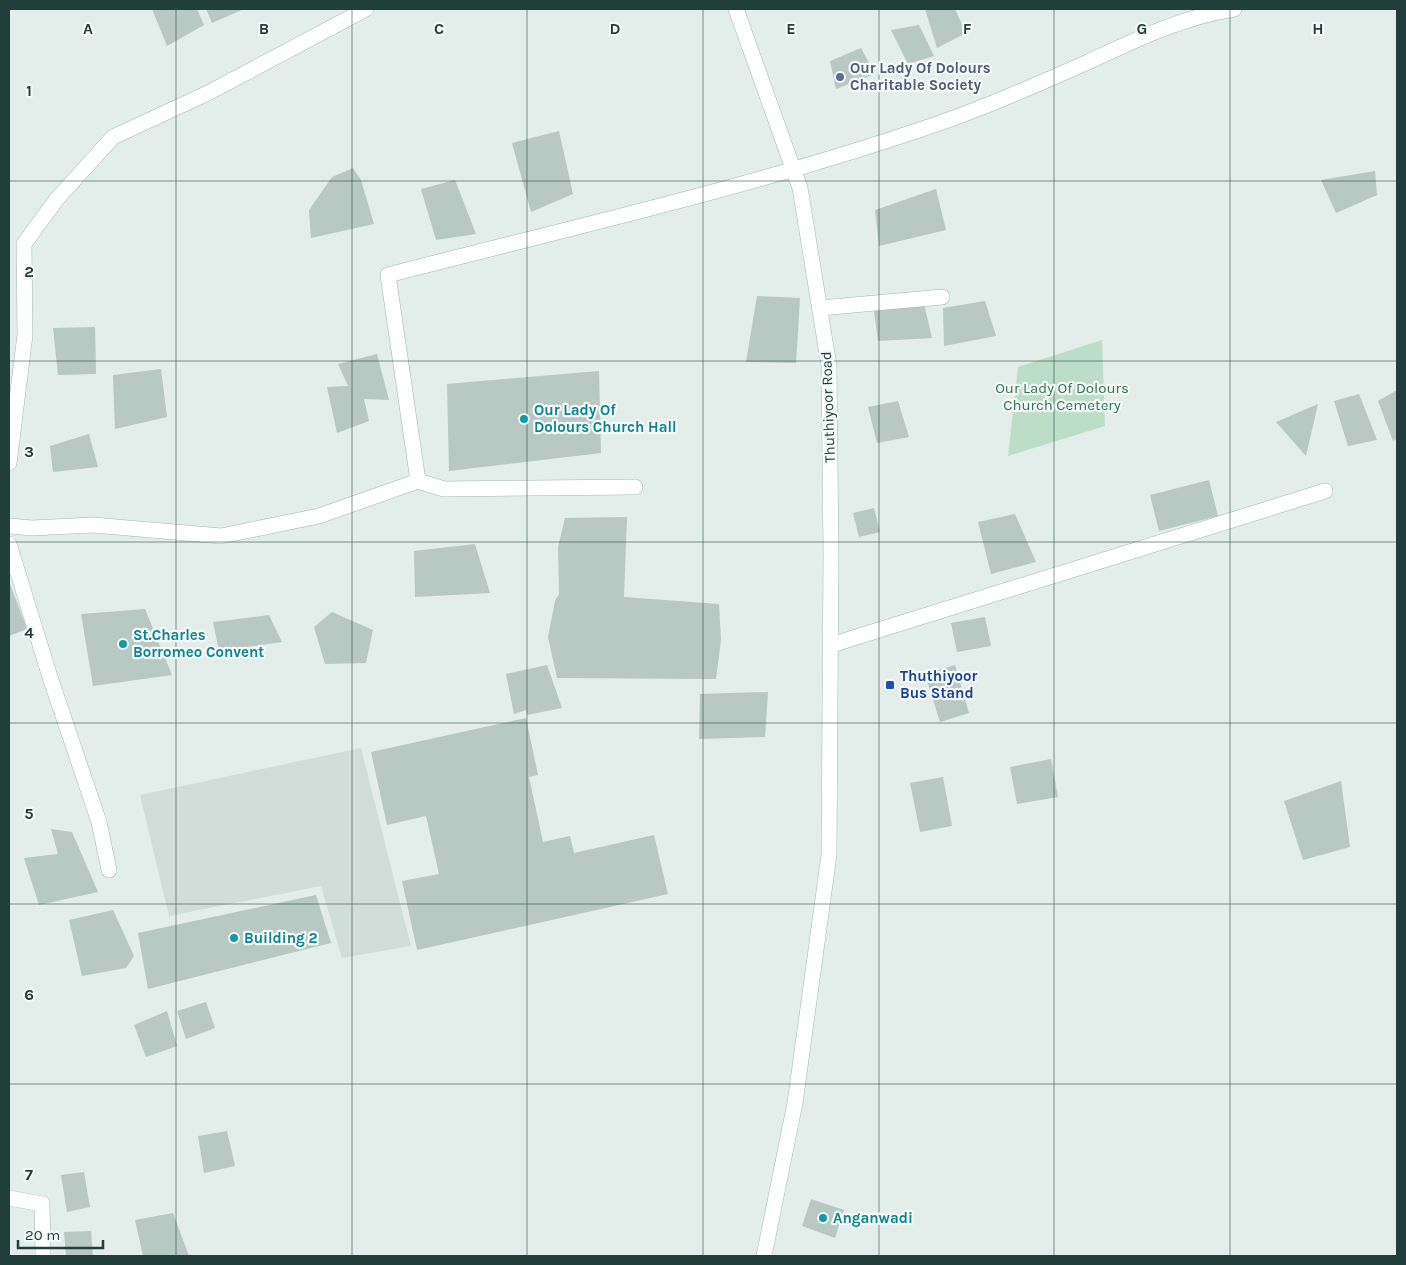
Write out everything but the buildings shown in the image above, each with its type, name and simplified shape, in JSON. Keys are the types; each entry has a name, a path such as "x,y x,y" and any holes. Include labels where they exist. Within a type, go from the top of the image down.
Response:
{"street":[{"path":"9,463 25,335 24,244 56,200 113,137 206,94 366,9"},
{"name":"Thuthiyoor Road","path":"736,9 800,188 828,366 831,645 831,758 828,865 795,1103 764,1256"},
{"path":"418,481 388,275 794,170 975,111 1144,35 1179,22 1234,9"},
{"path":"820,308 942,297"},
{"path":"9,526 32,528 93,525 221,536 319,516 418,481 444,489 635,487"},
{"path":"831,645 1325,490"},
{"path":"9,544 50,676 99,822 109,870"},
{"path":"9,1198 42,1204 43,1256"}],"shaded area":[{"path":"361,748 411,946 342,958 321,886 169,916 140,795"}],"green space":[{"name":"Our Lady Of Dolours Church Cemetery","path":"1102,340 1105,426 1008,456 1018,367"}],"place":[{"name":"Our Lady Of Dolours Charitable Society","path":"840,77"},
{"name":"Our Lady Of Dolours Church Hall","path":"524,419"},
{"name":"St.Charles Borromeo Convent","path":"123,644"},
{"name":"Thuthiyoor Bus Stand","path":"890,685"},
{"name":"Building 2","path":"234,938"},
{"name":"Anganwadi","path":"823,1218"}]}
